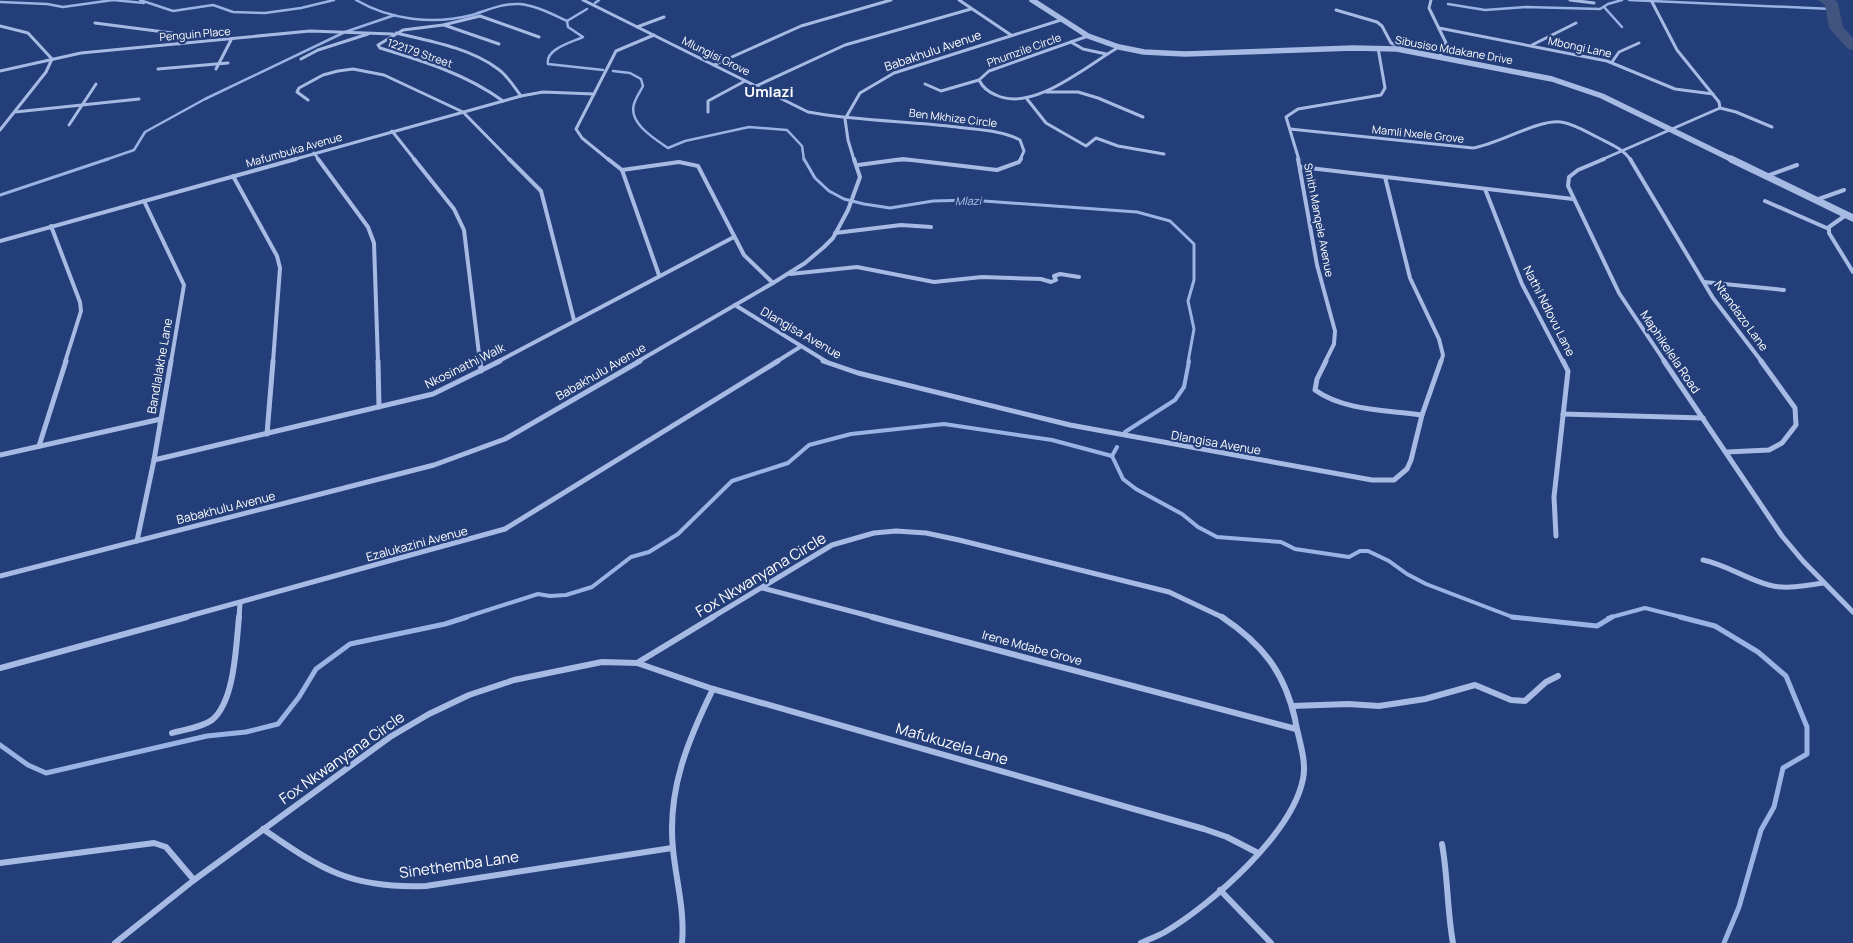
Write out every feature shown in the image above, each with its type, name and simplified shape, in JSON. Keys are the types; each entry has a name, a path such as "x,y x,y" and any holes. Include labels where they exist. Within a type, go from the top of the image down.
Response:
{"street":[{"name":"Mlungisi Grove","path":"583,0 808,112 845,118"},
{"path":"714,65 801,26 891,0"},
{"path":"959,0 1011,35"},
{"name":"Sibusiso Mdakane Drive","path":"1032,0 1088,36 1119,47 1144,52 1185,54 1378,48 1409,50 1538,75 1586,89 1853,218"},
{"path":"1431,0 1428,8 1446,43 1440,56"},
{"path":"1570,0 1594,3"},
{"path":"1651,0 1677,50 1719,102 1720,108 1736,112 1772,127"},
{"path":"756,86 845,45 972,9"},
{"path":"1336,10 1380,24 1391,43 1409,50"},
{"name":"122179 Street","path":"503,100 484,88 452,73 378,46 395,33 412,28 443,25 480,16 539,37"},
{"path":"637,27 664,17"},
{"name":"Babakhulu Avenue","path":"0,576 467,454 505,439 773,283 824,247 835,233 849,206 860,177 858,165 848,140 845,118 860,93 894,72 1061,20"},
{"path":"95,22 172,33 178,37 179,44"},
{"path":"1532,45 1576,24"},
{"path":"443,25 499,44"},
{"path":"0,26 28,33 52,59 46,72 0,130"},
{"name":"Mbongi Lane","path":"1439,28 1612,62 1675,89 1713,94"},
{"name":"Penguin Place","path":"0,71 81,54 310,31 395,33"},
{"path":"301,59 318,50 370,33"},
{"path":"395,33 432,42 487,62 503,73 521,96"},
{"path":"654,35 616,51 576,129 582,138 622,170 659,275"},
{"name":"Phumzile Circle","path":"1088,36 989,72 979,80 980,84 994,95 1014,101 1027,99 1045,92 1119,47"},
{"path":"216,69 231,40"},
{"path":"1071,42 1083,49 1107,54"},
{"path":"1612,62 1619,52 1639,43"},
{"path":"1290,129 1286,117 1293,111 1374,97 1384,92 1378,48"},
{"path":"158,69 228,63"},
{"path":"308,100 297,92 299,88 333,72 353,69 401,81 463,112 541,191 574,320"},
{"path":"925,84 940,91 979,80"},
{"path":"708,112 708,101 745,81"},
{"path":"69,125 96,84"},
{"name":"Mafumbuka Avenue","path":"0,241 503,100 543,92 594,94"},
{"path":"1045,92 1078,92 1144,117"},
{"path":"15,112 139,99"},
{"path":"1027,99 1046,123 1086,146 1096,138 1118,146 1164,154"},
{"name":"Maphikelela Road","path":"1720,108 1572,173 1568,180 1573,199 1620,293 1782,536 1853,612"},
{"name":"Ben Mkhize Circle","path":"845,118 913,122 990,131 1014,136 1020,140 1024,151 1019,162 997,170 903,159 858,165"},
{"name":"Mamli Nxele Grove","path":"1290,129 1473,148 1487,146 1544,124 1560,122 1577,126 1623,150"},
{"name":"Smith Manqele Avenue","path":"1290,129 1301,168 1317,265 1335,331 1334,344 1317,380 1315,390 1320,395 1336,401 1422,415"},
{"path":"392,131 454,209 462,225 480,371"},
{"name":"Ntandazo Lane","path":"1623,150 1638,171 1722,311 1783,389 1795,408 1796,425 1782,443 1769,450 1727,452"},
{"path":"314,153 368,227 374,243 379,407"},
{"path":"622,170 679,162 698,166 734,237 749,260 773,283"},
{"path":"1767,176 1797,166"},
{"path":"1301,168 1573,199"},
{"path":"233,176 277,256 280,268 267,434"},
{"name":"Dlangisa Avenue","path":"735,305 800,347 824,361 846,370 1070,425 1372,480 1394,480 1407,469 1422,415 1441,362 1442,347 1410,278 1385,177"},
{"name":"Nathi Ndlovu Lane","path":"1486,189 1522,284 1568,371 1554,497 1556,536"},
{"path":"1816,200 1844,190"},
{"name":"Bandlalakhe Lane","path":"137,541 154,460 184,285 144,200"},
{"path":"1765,201 1829,229"},
{"path":"1829,229 1846,215"},
{"path":"835,233 901,224 931,227"},
{"path":"39,446 81,311 80,302 52,226"},
{"path":"1829,229 1829,233 1853,272"},
{"name":"Nkosinathi Walk","path":"154,460 433,394 734,237"},
{"path":"787,274 857,268 934,282 982,277 1041,279 1051,282 1056,280 1054,276 1060,274 1079,277"},
{"path":"1704,282 1784,290"},
{"name":"Ezalukazini Avenue","path":"0,668 505,529 800,347"},
{"path":"1563,414 1703,418"},
{"path":"0,455 160,419"},
{"name":"Fox Nkwanyana Circle","path":"115,943 194,880 263,829 390,737 420,718 469,695 505,683 596,663 619,660 637,662 832,545 874,533 896,531 926,533 960,540 1168,592 1197,603 1244,632 1261,647 1275,666 1286,687 1292,706 1303,762 1303,780 1289,814 1277,833 1220,890 1192,914 1164,932 1141,943"},
{"path":"1703,560 1721,564 1768,585 1780,587 1824,583"},
{"name":"Irene Mdabe Grove","path":"762,588 1296,729"},
{"path":"172,733 210,720 223,707 230,688 240,603"},
{"name":"Mafukuzela Lane","path":"637,662 713,689 1227,836 1258,853"},
{"path":"1292,706 1348,704 1379,706 1425,699 1475,685 1483,686 1514,701 1521,702 1530,699 1546,680 1558,676"},
{"path":"682,943 683,904 672,848 671,815 674,785 687,742 713,689"},
{"name":"Sinethemba Lane","path":"263,829 306,860 334,873 365,885 398,888 426,886 672,848"},
{"path":"0,863 154,843 166,847 194,880"},
{"path":"1442,844 1447,873 1448,917 1453,943"},
{"path":"1220,890 1271,943"}],"waterway":[{"path":"0,2 47,4 63,7 113,0 144,3"},
{"path":"140,0 173,11 213,5 233,12 265,13 301,8 334,0"},
{"path":"356,0 369,7 394,15"},
{"path":"595,3 599,0"},
{"path":"1448,4 1485,10 1526,7 1600,9 1608,4 1622,0"},
{"path":"1629,0 1832,9"},
{"name":"Mlazi","path":"1825,0 1831,3 1836,28 1853,46"},
{"path":"394,15 412,19 442,20 472,15 495,7 520,4 544,11 567,21"},
{"path":"1604,7 1622,27"},
{"path":"567,21 587,9"},
{"path":"105,160 134,150 145,132 205,99 345,32 394,15"},
{"path":"567,21 568,27 583,37 555,50 548,59 548,64 603,70"},
{"name":"Mlazi","path":"613,71 630,73 641,79 643,86 634,104 635,118 644,130 668,148 685,141 749,127 787,130 802,146 804,160"},
{"name":"Mlazi","path":"804,159 815,178 829,191 844,199 864,204 890,208 933,201 970,200 1137,212 1170,221 1194,244 1194,280 1188,301 1194,329 1188,362"},
{"path":"0,195 105,160"},
{"name":"Mlazi","path":"1125,432 1175,400 1184,387 1189,361"},
{"path":"463,618 538,594 550,596 566,595 592,587 631,557 649,552 678,534 732,481 788,463 809,445 851,434 944,424 1052,440 1112,456"},
{"path":"1112,456 1117,447"},
{"path":"1112,456 1123,479 1136,489 1182,514 1198,527 1217,537 1281,542 1295,549 1349,557 1360,551 1368,551 1389,561 1407,574 1426,584 1513,617"},
{"path":"1608,618 1645,608 1685,618"},
{"path":"0,745 28,765 46,773 207,736 246,732 278,724 299,697 316,669 350,644 445,624 467,617"},
{"path":"1513,617 1597,626 1612,617"},
{"path":"1680,617 1715,626 1758,652 1786,676 1807,727 1807,754 1783,768 1774,807 1761,830 1739,907 1724,943"}],"district":[{"name":"Umlazi","path":"769,92"}]}
